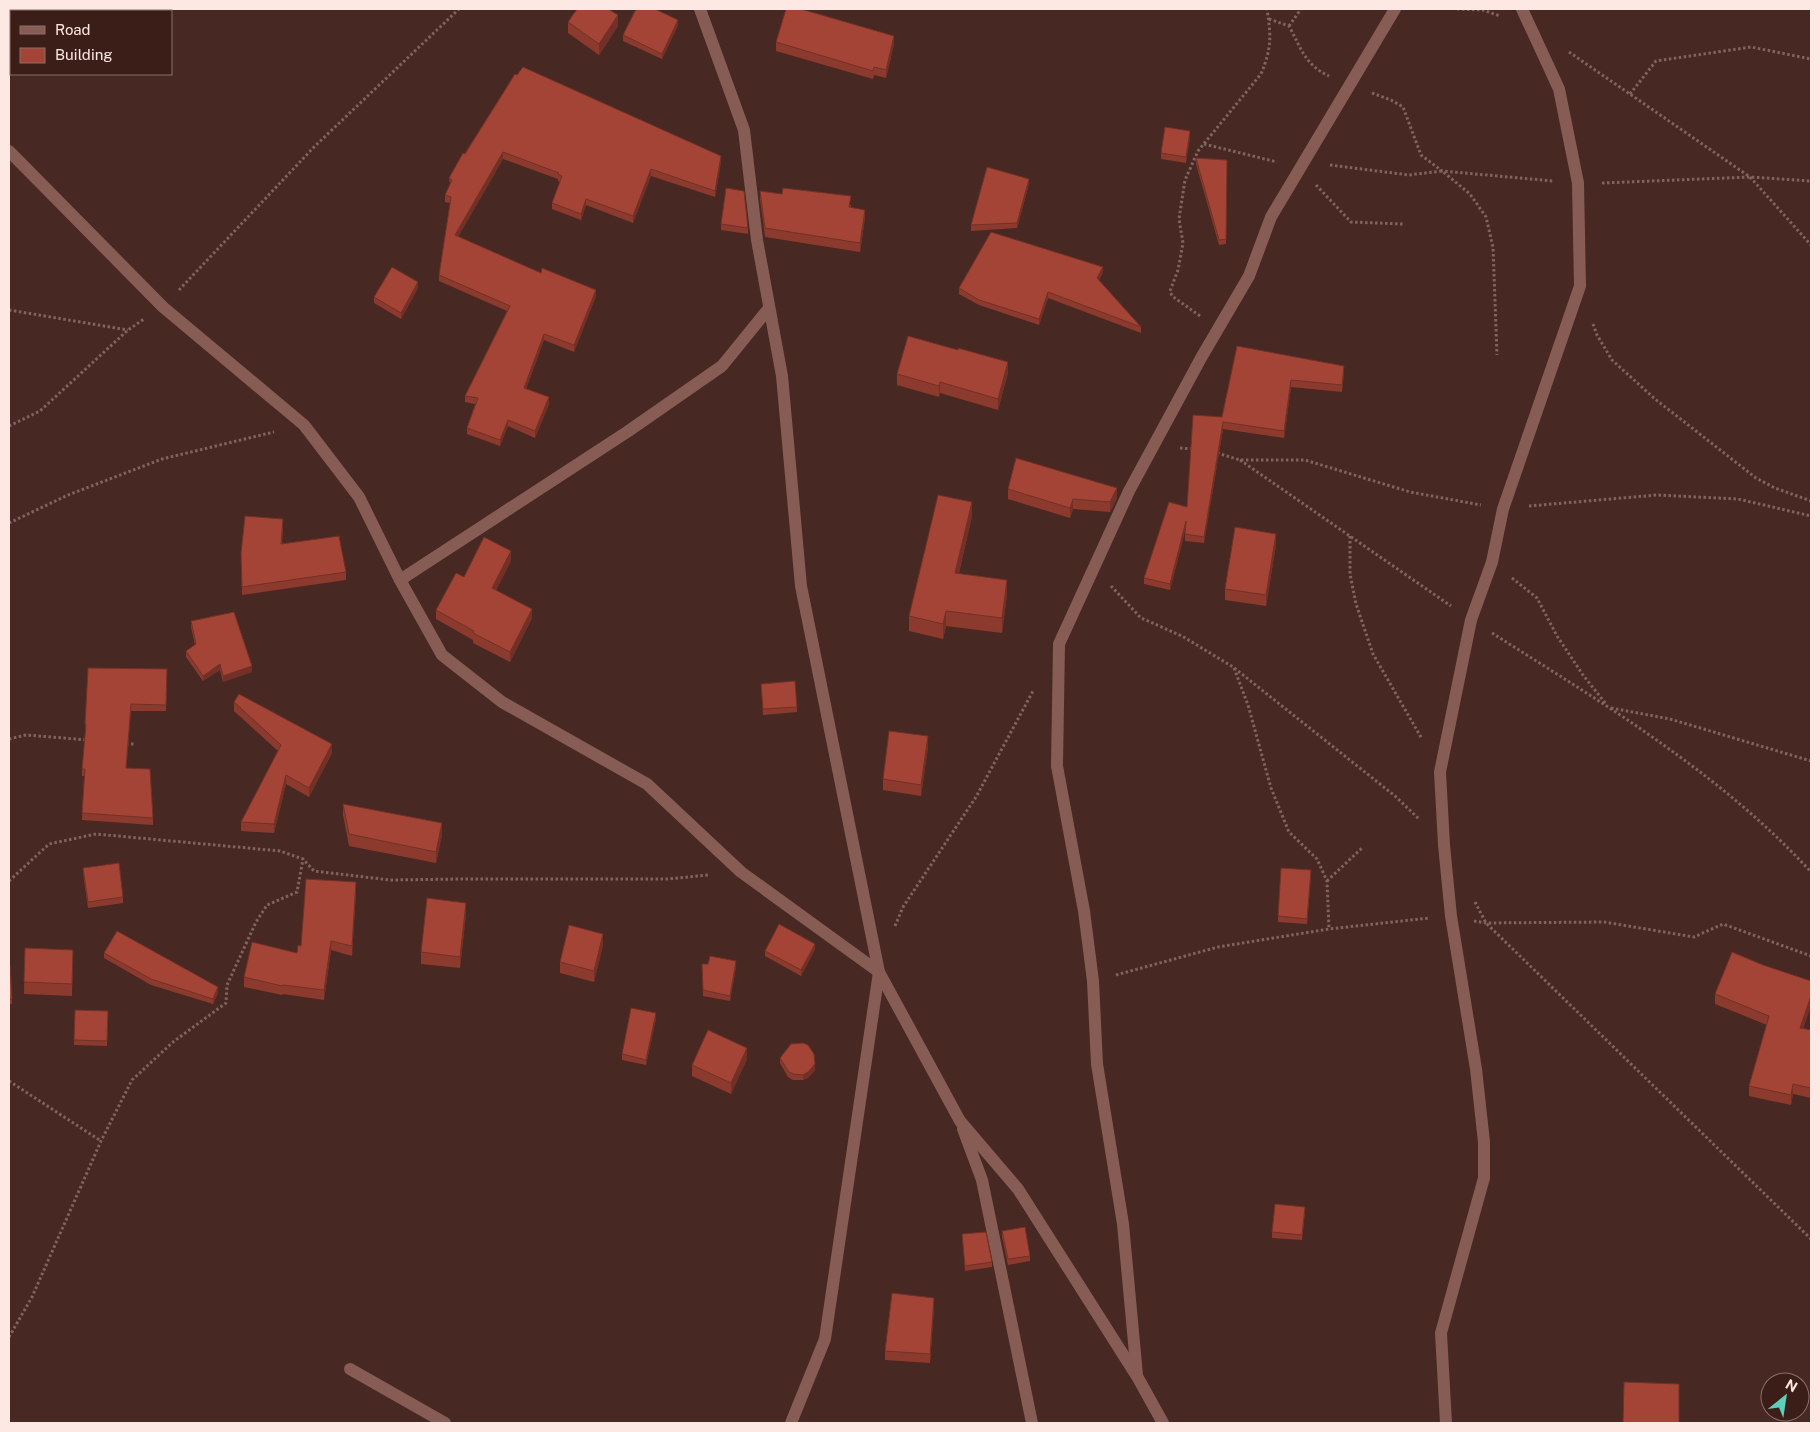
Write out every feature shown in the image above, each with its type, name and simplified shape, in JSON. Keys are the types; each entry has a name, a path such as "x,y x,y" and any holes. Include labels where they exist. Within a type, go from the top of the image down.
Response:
{"street":[{"path":"700,9 744,130 757,240 782,376 802,586 879,972 960,1122 982,1180 1032,1423"},
{"path":"1138,1378 1124,1224 1097,1064 1094,981 1084,911 1057,766 1059,644 1129,491 1216,330 1249,276 1271,217 1395,9"},
{"path":"1446,1423 1441,1333 1484,1178 1484,1142 1476,1069 1451,916 1444,845 1440,772 1472,620 1492,562 1503,509 1580,286 1578,184 1559,89 1522,9"},
{"path":"9,152 163,307 304,425 359,497 400,580 442,654 502,702 647,784 741,872 879,972"},
{"path":"400,580 627,432 722,366 770,308"},
{"path":"791,1423 825,1339 879,972"},
{"path":"960,1122 1018,1190 1138,1378 1163,1423"},
{"path":"350,1369 445,1423"}],"path":[{"path":"9,426 40,412 128,330 163,307 314,147 459,9"},
{"path":"1216,330 1172,296 1170,291 1178,270 1183,243 1179,219 1185,180 1198,151 1261,74 1270,45 1271,33 1267,9"},
{"path":"1289,26 1301,9"},
{"path":"1457,9 1483,10 1530,25 1750,178 1811,245"},
{"path":"1269,20 1289,26 1307,60 1316,70 1350,85"},
{"path":"1630,94 1656,61 1751,47 1811,59"},
{"path":"1204,144 1300,168 1335,165 1409,175 1442,170 1470,194 1486,217 1493,247 1497,355"},
{"path":"1300,168 1351,222 1403,224"},
{"path":"1580,286 1597,335 1612,360 1655,399 1756,478 1775,488 1811,501"},
{"path":"9,310 128,330"},
{"path":"9,523 68,495 162,459 304,425"},
{"path":"1154,446 1197,449"},
{"path":"1214,452 1240,460 1305,460 1410,492 1503,509 1658,495 1738,499 1811,516"},
{"path":"1240,460 1472,620 1609,707 1684,760 1739,802 1788,846 1811,872"},
{"path":"1350,536 1350,574 1356,604 1373,654 1440,772"},
{"path":"1492,562 1537,598 1562,643 1583,675 1609,707 1670,719 1811,761"},
{"path":"1233,667 1248,705 1271,788 1289,832 1317,860 1327,881 1329,929"},
{"path":"892,934 903,907 976,797 1036,686"},
{"path":"9,739 26,735 90,741"},
{"path":"118,743 136,744"},
{"path":"9,881 49,844 96,834 280,851 303,859 314,871 390,880 510,878 667,880 741,872"},
{"path":"1327,881 1363,847"},
{"path":"9,1337 32,1297 101,1141 132,1080 173,1042 226,1004 227,985 256,922 267,905 297,892 303,859"},
{"path":"9,1081 101,1141"}],"building":[{"path":"577,9 608,9 618,15 599,44 568,22"},
{"path":"636,9 655,9 678,20 662,54 623,35"},
{"path":"786,9 801,9 894,36 886,70 874,67 873,71 776,42"},
{"path":"523,67 721,156 715,191 651,169 633,216 586,199 581,214 552,203 562,176 559,173 503,152 455,235 541,273 542,268 596,290 574,345 544,334 524,388 549,397 535,431 508,420 500,440 467,428 478,398 465,396 510,306 439,275 451,197 445,195 452,180 449,178 463,153 465,154 515,74 517,75"},
{"path":"1165,127 1190,131 1186,157 1161,153"},
{"path":"1196,158 1227,160 1226,239 1219,240"},
{"path":"987,167 1029,179 1017,223 971,225"},
{"path":"726,188 744,191 748,228 721,224"},
{"path":"783,188 851,196 849,207 865,210 860,243 765,228 760,191 782,194"},
{"path":"991,232 1103,267 1097,278 1141,327 1048,292 1039,319 979,300 959,288"},
{"path":"392,267 418,282 401,313 374,297"},
{"path":"908,336 1008,362 998,399 940,382 939,386 897,374"},
{"path":"1237,346 1344,366 1342,385 1291,380 1284,431 1223,422 1204,537 1185,534 1186,521 1170,584 1144,578 1169,502 1187,507 1193,415 1222,417"},
{"path":"1016,458 1117,488 1110,502 1073,499 1070,508 1008,489"},
{"path":"938,495 972,502 955,573 1007,580 1002,618 946,611 943,624 909,616"},
{"path":"245,516 283,519 281,544 339,536 346,572 242,587 241,553"},
{"path":"1235,527 1276,534 1266,595 1225,589"},
{"path":"484,537 511,551 492,588 532,609 510,652 473,633 474,631 436,610 456,573 464,577"},
{"path":"234,612 252,666 223,676 220,664 203,676 186,651 196,644 191,621"},
{"path":"88,668 167,669 166,705 131,704 126,768 150,769 153,818 82,813 85,769 82,769"},
{"path":"795,681 797,707 763,709 761,684"},
{"path":"239,694 332,744 309,788 286,775 274,824 241,822 281,745 234,702"},
{"path":"889,731 928,736 921,785 883,779"},
{"path":"343,804 442,823 436,852 349,834"},
{"path":"119,863 123,897 88,902 83,868"},
{"path":"1281,868 1311,870 1307,919 1278,916"},
{"path":"306,879 356,882 352,946 331,941 324,990 282,986 244,977 252,942 297,953 298,945 301,946"},
{"path":"427,898 466,903 460,957 421,952"},
{"path":"779,924 815,944 801,970 765,951"},
{"path":"569,925 603,934 594,971 560,962"},
{"path":"117,931 218,987 213,999 151,979 104,953"},
{"path":"25,948 73,950 72,984 24,982"},
{"path":"1732,952 1763,965 1811,981 1811,996 1800,1028 1811,1030 1811,1088 1793,1084 1791,1095 1749,1086 1769,1016 1715,994"},
{"path":"710,956 736,961 730,996 703,990 702,964 708,964"},
{"path":"10,965 12,999 9,999"},
{"path":"631,1008 656,1013 646,1060 622,1054"},
{"path":"75,1010 108,1011 107,1041 74,1040"},
{"path":"708,1030 747,1048 731,1083 692,1065"},
{"path":"803,1043 808,1045 814,1054 815,1064 803,1075 793,1074 788,1071 780,1058 791,1044"},
{"path":"1275,1204 1305,1207 1302,1235 1272,1232"},
{"path":"1025,1227 1030,1256 1008,1259 1002,1231"},
{"path":"986,1232 992,1262 965,1266 962,1234"},
{"path":"892,1293 934,1298 930,1354 885,1351"},
{"path":"1624,1382 1679,1384 1679,1423 1623,1423"}]}
